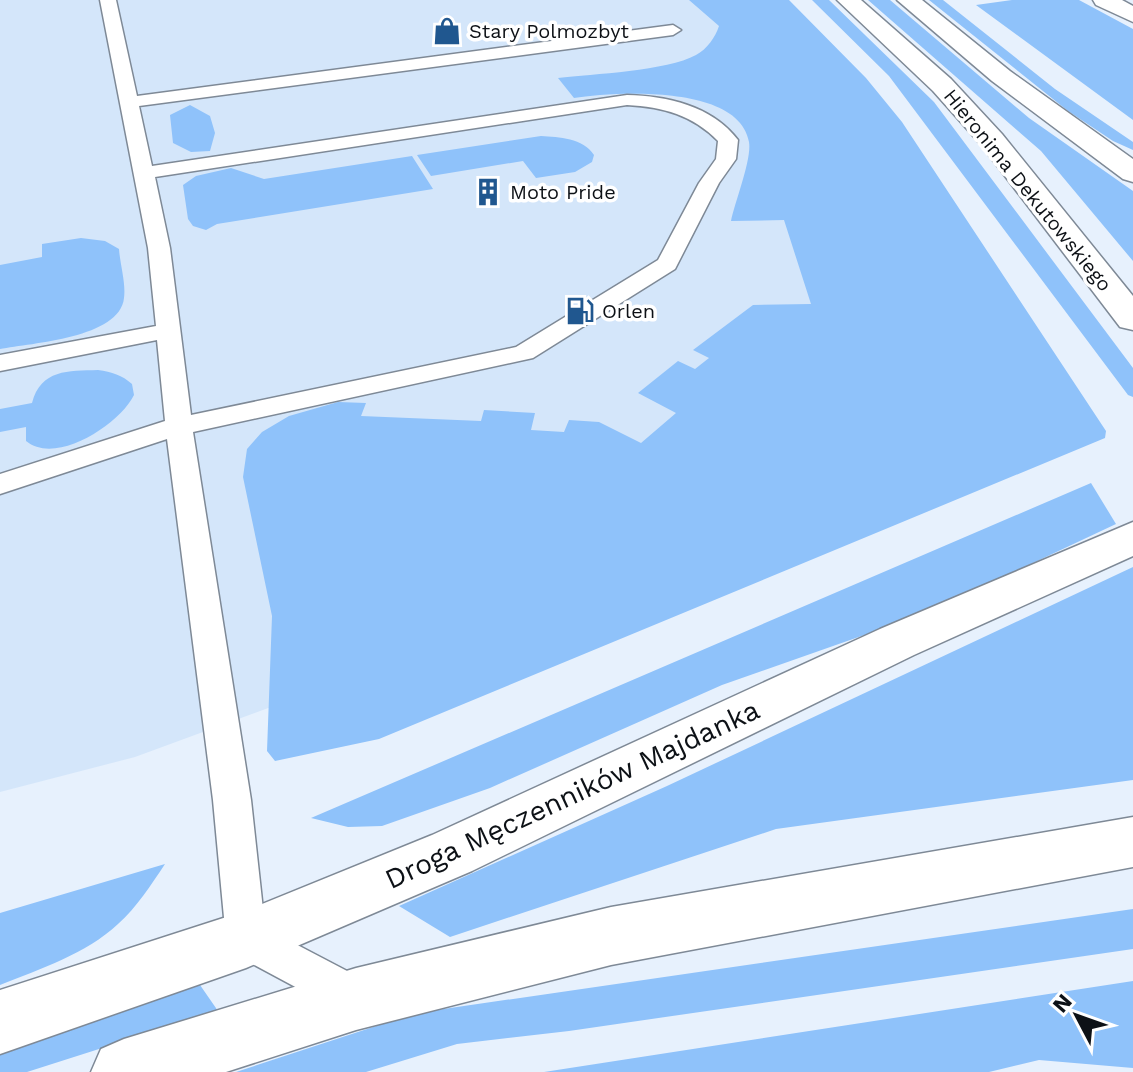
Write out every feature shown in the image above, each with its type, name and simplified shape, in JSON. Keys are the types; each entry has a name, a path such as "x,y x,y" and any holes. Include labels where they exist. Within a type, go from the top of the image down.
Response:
{"street":[{"name":"Hieronima Dekutowskiego","path":"848,0 942,85 992,140 1133,319"},
{"name":"Hieronima Dekutowskiego","path":"908,0 1001,76 1133,173"},
{"path":"1104,0 1133,15"},
{"name":"Droga Męczenników Majdanka","path":"0,1022 246,939 452,853 897,642 1133,538"},
{"path":"124,1072 356,999 611,936 1133,842"}],"lane":[{"path":"108,0 159,248 179,426 232,800 246,939 356,999"},
{"path":"129,102 673,30"},
{"path":"0,484 179,426 524,353 667,264 709,183 726,159 728,140 715,125 691,111 656,100 627,100 143,173"},
{"path":"0,363 168,331"}],"shaded area":[{"path":"0,0 747,0 1049,421 135,757 0,792"},
{"path":"689,0 789,0 866,78 902,122 1106,431 1105,438 379,739 275,761 267,751 272,616 243,477 247,449 262,432 289,416 338,402 366,403 361,416 481,421 484,410 535,413 531,430 564,432 569,420 599,422 641,443 676,413 638,393 678,361 695,369 709,358 693,350 753,305 811,304 784,220 731,221 749,149 740,123 723,110 700,101 673,96 617,94 574,98 558,78 667,65 696,55 710,43 719,26"},
{"path":"812,0 829,0 934,102 1133,368 1133,397 1128,395 889,76"},
{"path":"868,0 890,0 1029,118 1133,191 1133,261 1041,151"},
{"path":"929,0 943,0 1055,89 1133,142 1133,150 1113,141 1068,111"},
{"path":"1012,0 1079,0 1133,29 1133,120 976,5"},
{"path":"190,105 210,116 215,133 210,151 191,152 173,143 170,115"},
{"path":"541,136 584,145 594,155 592,162 575,172 536,178 523,161 431,176 417,155"},
{"path":"412,156 433,189 217,224 206,230 193,226 188,219 183,185 196,176 231,168 264,179"},
{"path":"81,238 105,241 119,249 124,298 119,311 91,330 52,341 0,349 0,265 42,257 42,244"},
{"path":"98,370 116,374 128,381 132,384 134,395 127,406 102,429 70,445 54,448 39,447 26,441 26,427 0,432 0,409 32,403 36,392 49,378 66,372"},
{"path":"1091,483 1116,524 924,614 722,685 490,788 382,826 348,827 311,818"},
{"path":"1133,567 1133,780 776,829 450,937 399,906 667,786"},
{"path":"165,864 143,896 105,935 62,960 0,985 0,913"},
{"path":"1133,909 1133,949 569,1031 457,1044 366,1072 236,1072 416,1013"},
{"path":"1133,981 1133,1068 1039,1060 989,1072 544,1072"},
{"path":"200,985 218,1011 27,1072 0,1072 0,1052"}],"place":[{"name":"Stary Polmozbyt","path":"447,31"},
{"name":"Moto Pride","path":"488,192"},
{"name":"Orlen","path":"580,311"}]}
